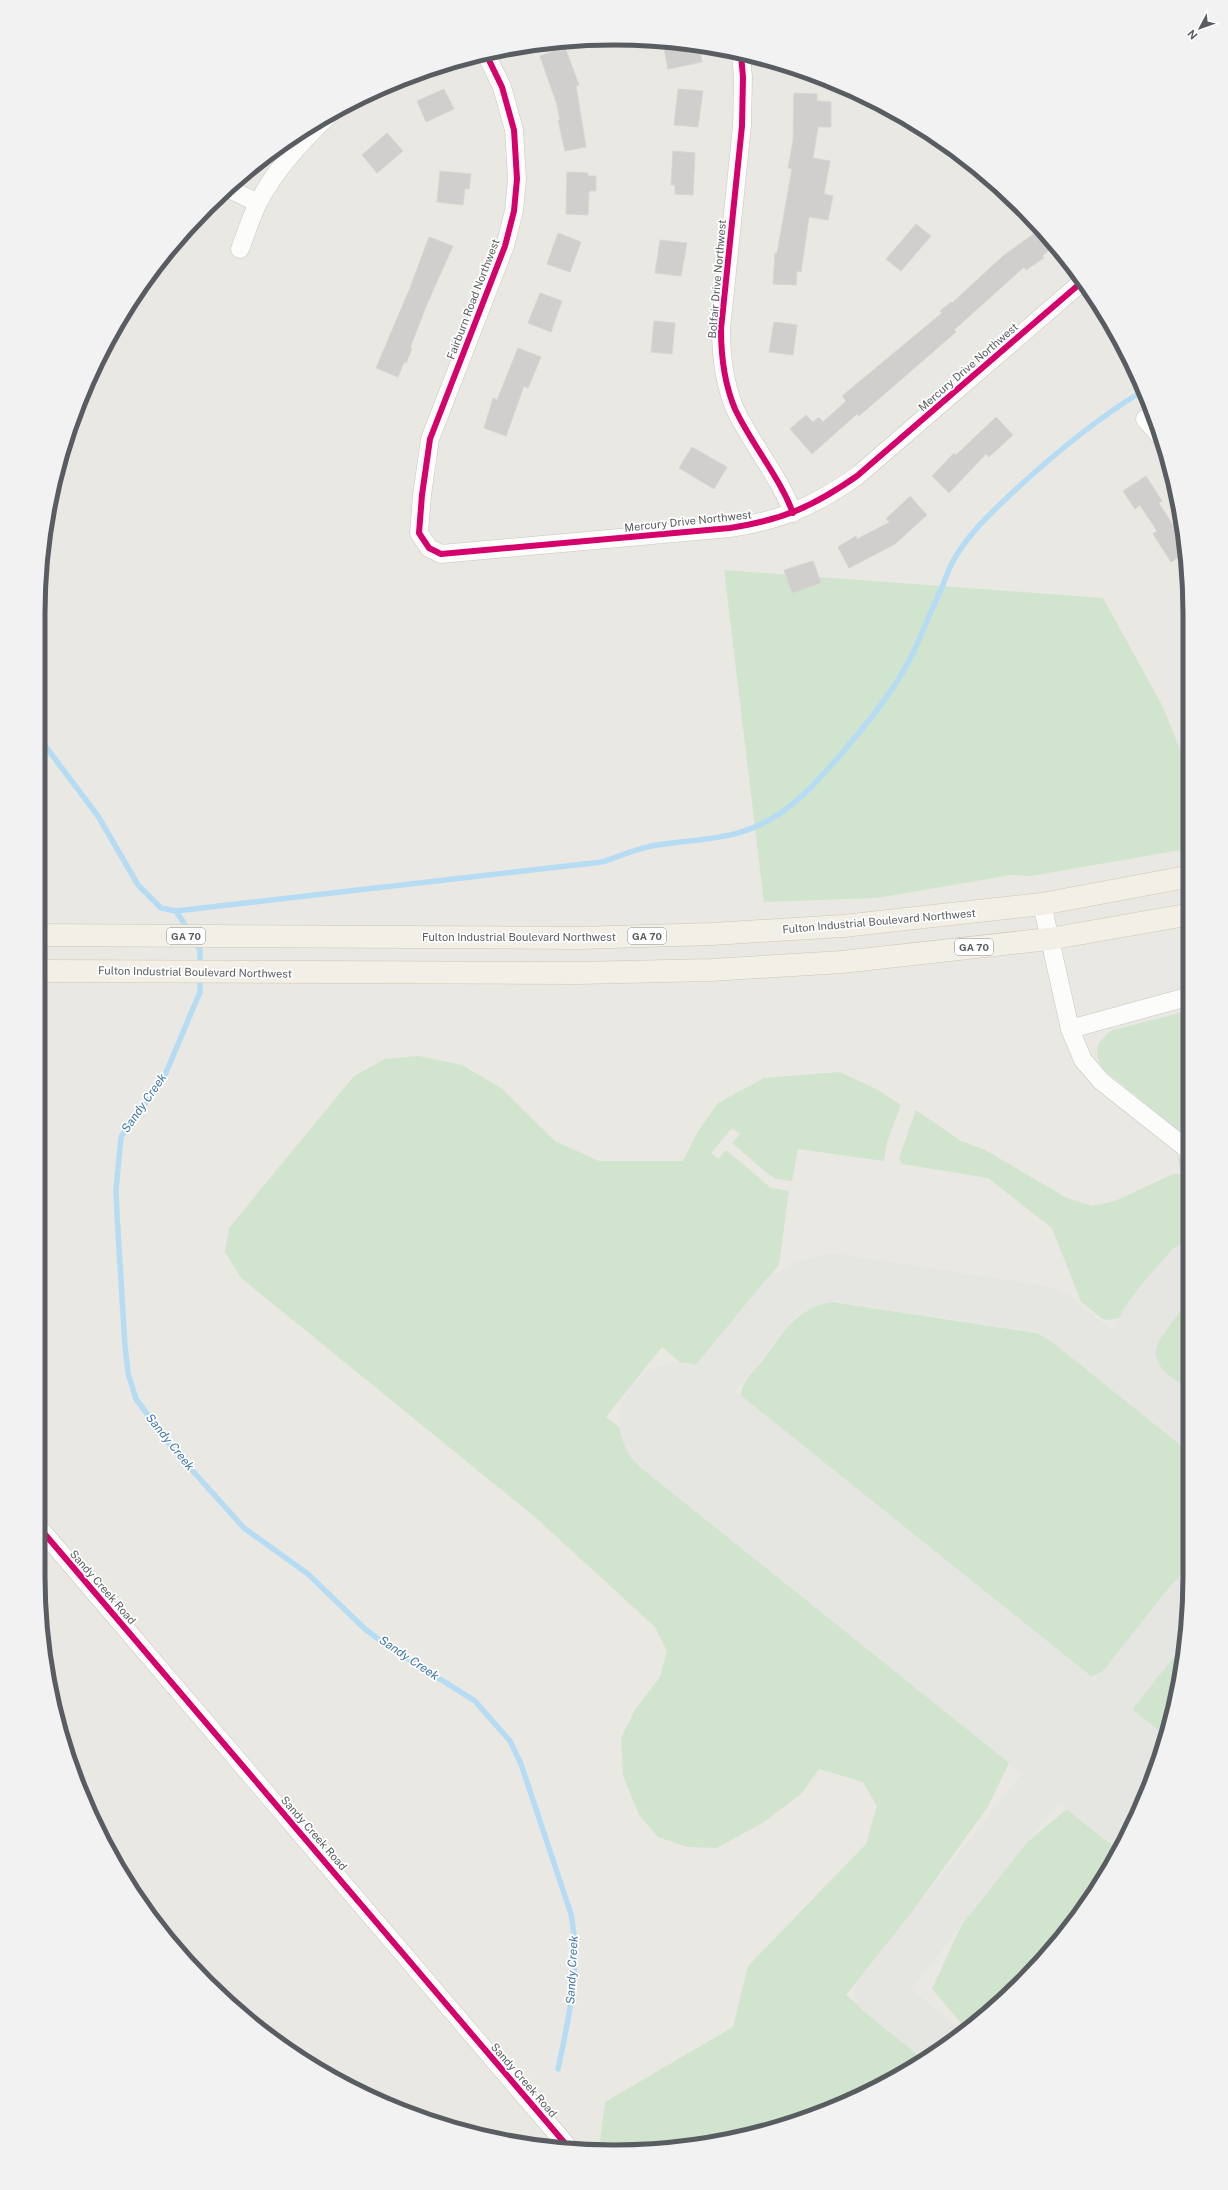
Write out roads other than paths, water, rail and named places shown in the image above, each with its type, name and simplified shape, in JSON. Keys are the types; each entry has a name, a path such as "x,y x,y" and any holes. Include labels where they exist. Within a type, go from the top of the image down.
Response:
{"main road":[{"name":"Fulton Industrial Boulevard Northwest","path":"45,935 579,938 712,934 843,926 1042,904 1183,878"},
{"name":"Fulton Industrial Boulevard Northwest","path":"45,971 250,973 578,973 711,970 842,962 1049,939 1183,916"}],"street":[{"name":"Fairburn Road Northwest","path":"429,548 419,533 422,495 430,439 505,246 514,211 517,178 514,130 502,87 489,59"},
{"name":"Bolfair Drive Northwest","path":"741,60 743,77 742,126 721,329 721,357 726,383 736,410 786,495 793,513"},
{"path":"240,249 258,203 277,171 309,134"},
{"path":"234,191 258,203"},
{"name":"Mercury Drive Northwest","path":"429,548 441,554 730,528 760,524 793,513 826,497 857,476 1077,285"},
{"path":"1146,418 1150,423"},
{"path":"1042,904 1070,1029 1083,1060 1101,1081 1183,1146"},
{"path":"1070,1029 1183,998"},
{"name":"Sandy Creek Road","path":"45,1536 564,2143"}],"waterway":[{"path":"45,746 98,816 138,885 161,908 176,911 602,862 646,847 717,838 748,830 779,814 804,794 841,754 880,706 906,667 950,567 962,547 975,530 1013,492 1059,451 1107,414 1139,393"},
{"name":"Sandy Creek","path":"176,911 189,931"},
{"name":"Sandy Creek","path":"195,941 200,950 200,967"},
{"name":"Sandy Creek","path":"200,976 200,992 165,1075 121,1137 116,1190 117,1215 125,1346 128,1373 136,1399 174,1450 244,1528 308,1574 365,1629 386,1645 475,1701 510,1741 521,1764 571,1914 574,1934 575,1954 570,2011 558,2069"}]}
